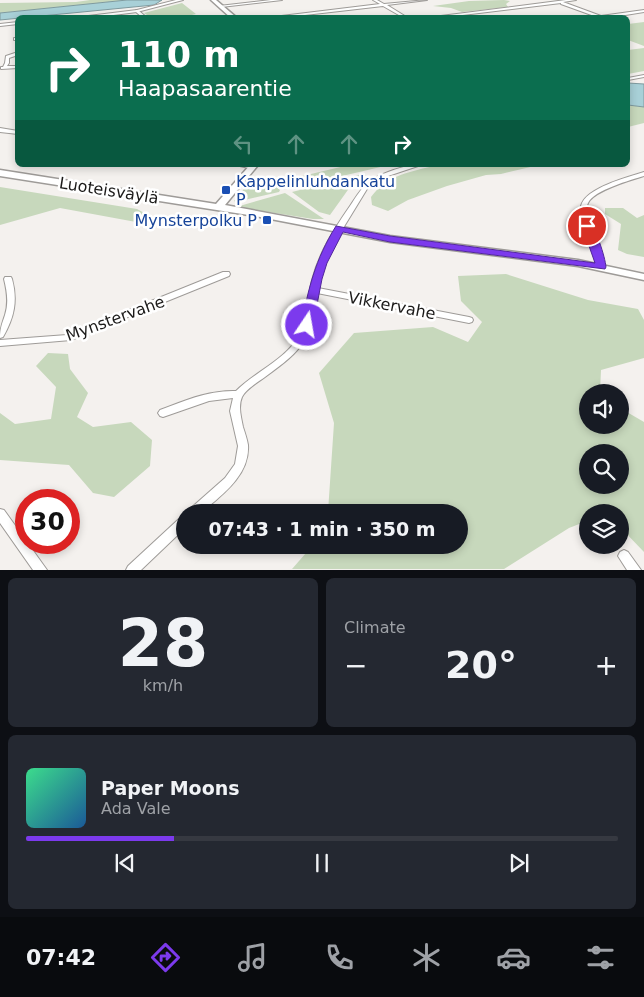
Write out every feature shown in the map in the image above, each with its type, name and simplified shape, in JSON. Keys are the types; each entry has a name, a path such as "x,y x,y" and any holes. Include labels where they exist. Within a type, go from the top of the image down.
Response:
{"main road":[{"path":"213,0 232,15"},
{"path":"219,208 253,167"},
{"name":"Luoteisväylä","path":"0,172 219,208 390,239 601,267 644,277"}],"street":[{"path":"106,15 137,12 181,0"},
{"path":"221,6 280,0"},
{"path":"375,0 402,15"},
{"path":"291,15 425,0"},
{"path":"554,0 593,15"},
{"path":"451,15 574,0"},
{"path":"613,15 644,11"},
{"path":"137,12 142,15"},
{"path":"0,25 15,23"},
{"path":"2,68 7,63 7,57 15,55"},
{"path":"2,68 15,67"},
{"path":"630,79 644,76"},
{"path":"0,130 15,132"},
{"path":"204,504 229,481 240,464 243,446 235,411 238,394 247,384 284,358 296,346 305,330 322,263 365,188 371,182 387,173 410,167"},
{"path":"601,267 599,255 587,226 584,211 586,203 592,196 603,189 644,174"},
{"name":"Mynstervahe","path":"0,343 68,338 226,274"},
{"path":"0,335 7,323 13,294 8,279"},
{"name":"Vikkervahe","path":"314,290 469,320"},
{"path":"163,413 205,397 224,393 238,394"},
{"path":"0,514 41,570"},
{"path":"132,570 176,530"},
{"path":"624,556 635,570"}],"green space":[{"path":"128,0 0,13 0,3 76,2"},
{"path":"469,1 510,1 506,4 508,7 462,12 451,8 433,6"},
{"path":"182,3 196,14 147,15 144,13"},
{"path":"644,22 644,46 630,41 630,24"},
{"path":"644,48 644,71 630,74 630,50"},
{"path":"630,105 644,107 644,123 630,126"},
{"path":"341,167 380,167 291,188 281,187 277,182"},
{"path":"429,167 531,167 501,174 486,175 447,186 408,200 388,211 372,205 371,197 378,189 392,179"},
{"path":"363,174 366,175 350,187 330,215 319,212 292,192"},
{"path":"266,177 280,190 279,192 234,201 253,178"},
{"path":"0,187 137,209 148,215 136,222 60,208 0,225"},
{"path":"285,193 324,219 236,207"},
{"path":"605,208 623,208 637,218 644,215 644,257 627,254 618,250 621,224 605,214"},
{"path":"506,274 588,300 638,309 644,320 644,358 601,370 600,384 579,384 579,434 629,434 629,413 644,422 644,552 629,536 629,504 579,504 579,524 569,528 504,569 292,569 305,554 468,554 468,504 329,504 334,423 319,373 354,333 433,327 468,342 482,322 461,301 458,276"},
{"path":"48,353 68,354 70,369 88,393 77,417 93,427 131,422 152,440 150,466 114,497 93,493 69,465 0,460 0,413 15,424 51,419 56,387 36,366"}],"water":[{"path":"127,0 162,0 154,5 51,15 15,15 15,19 0,20 0,13"},
{"path":"630,83 644,84 644,107 630,105"}],"place":[{"name":"Kappelinluhdankatu P","path":"226,190"},
{"name":"Mynsterpolku P","path":"267,220"}],"route":[{"path":"307,325 316,279 322,263 340,229 390,239 601,267 599,255 587,226"}]}
